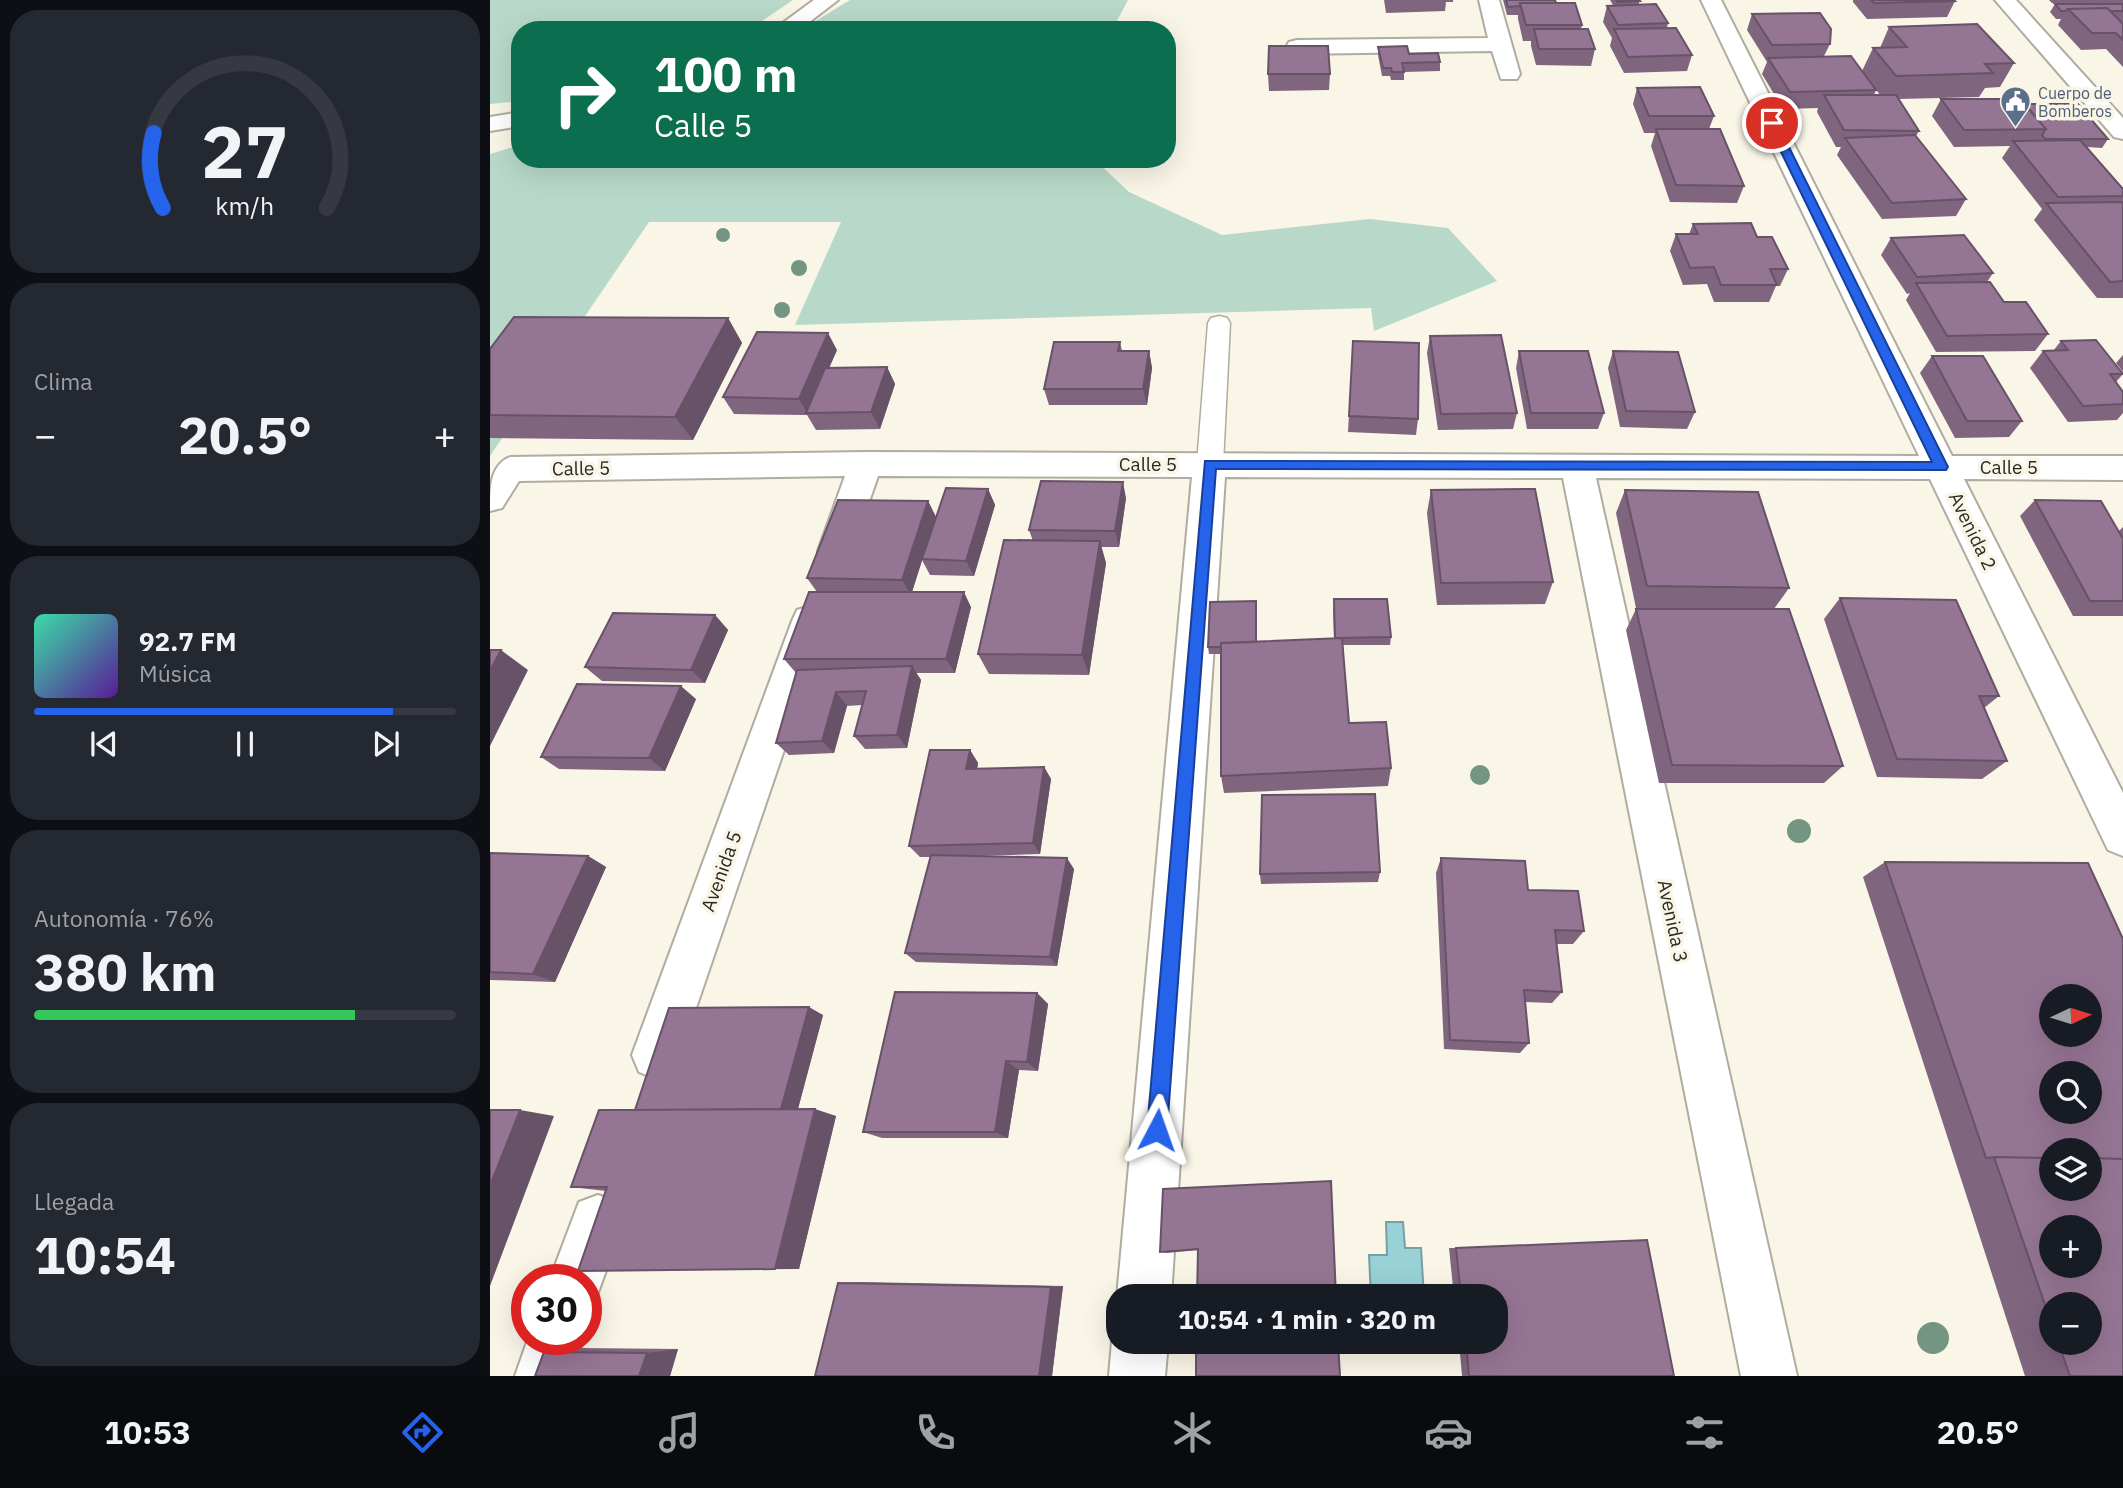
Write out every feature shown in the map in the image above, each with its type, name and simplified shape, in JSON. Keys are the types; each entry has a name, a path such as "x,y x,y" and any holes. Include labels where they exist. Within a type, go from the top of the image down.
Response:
{"street":[{"path":"797,21 828,0"},
{"path":"1489,0 1508,74"},
{"name":"Avenida 2","path":"1711,0 2123,836"},
{"path":"2004,0 2123,132"},
{"path":"1297,47 1500,44"},
{"path":"490,124 511,120"},
{"name":"Calle 5","path":"490,499 510,469 866,464 2123,468"},
{"name":"Avenida 5","path":"642,1095 866,464"},
{"path":"1145,1284 1210,464"},
{"name":"Avenida 3","path":"1577,466 1769,1376"},
{"path":"582,1264 610,1187"},
{"path":"1137,1376 1139,1354"},
{"path":"542,1376 550,1355"}],"lane":[{"path":"1210,464 1219,323"}],"green space":[{"path":"490,0 793,0 762,21 511,21 511,102 490,104"},
{"path":"850,0 1128,0 1117,21 816,21"},
{"path":"511,148 511,168 1104,168 1129,192 1222,235 1370,219 1448,228 1497,281 1374,331 1371,308 795,325 841,222 649,222 490,456 490,154"}],"water":[{"path":"1386,1222 1403,1222 1405,1248 1421,1248 1423,1284 1370,1284 1369,1255 1387,1255"}],"building":[{"path":"1506,0 1555,0 1556,3 1520,3 1520,6 1508,7"},
{"path":"1616,0 1639,0 1640,1 1617,2"},
{"path":"1871,0 1954,0 1955,1 1874,3"},
{"path":"1520,3 1575,3 1582,25 1526,25"},
{"path":"1656,4 1668,23 1618,25 1607,6"},
{"path":"2055,4 2123,4 2123,11 2110,11 2107,8 2061,11"},
{"path":"2107,8 2123,24 2123,40 2116,33 2092,33 2068,9"},
{"path":"1820,13 1831,29 1830,44 1772,45 1752,14"},
{"path":"1977,24 2014,63 1985,64 1993,73 1896,76 1873,48 1907,47 1889,27"},
{"path":"1676,28 1692,55 1628,57 1614,29"},
{"path":"1534,29 1588,29 1595,49 1539,49"},
{"path":"1269,46 1328,46 1330,74 1268,74"},
{"path":"1407,46 1409,54 1438,53 1440,62 1402,63 1404,72 1392,72 1391,68 1383,68 1378,47"},
{"path":"1851,56 1876,90 1790,92 1768,58"},
{"path":"1700,87 1714,116 1649,116 1637,88"},
{"path":"1824,95 1896,95 1919,131 1844,130"},
{"path":"1941,99 2020,99 2046,129 1964,130"},
{"path":"2025,104 2078,104 2108,139 2045,139 2042,135 2046,129"},
{"path":"1656,129 1720,129 1744,186 1676,185"},
{"path":"1915,135 1966,199 1892,203 1845,138"},
{"path":"2080,140 2123,189 2123,196 2058,197 2013,141"},
{"path":"2123,202 2123,281 2110,282 2046,203"},
{"path":"1751,223 1757,237 1772,237 1788,269 1770,269 1777,285 1721,285 1714,267 1690,268 1676,234 1698,234 1693,224"},
{"path":"1964,235 1993,273 1917,277 1891,238"},
{"path":"1990,282 2004,302 2026,302 2048,334 1947,336 1916,283"},
{"path":"514,317 728,318 675,417 490,415 490,349"},
{"path":"757,332 828,333 799,399 723,397"},
{"path":"1501,335 1517,413 1441,414 1430,336"},
{"path":"2096,340 2123,374 2110,374 2123,392 2123,404 2083,406 2043,351 2068,350 2061,341"},
{"path":"1353,341 1419,343 1418,419 1349,416"},
{"path":"1054,342 1120,342 1118,351 1149,351 1143,389 1044,389"},
{"path":"1519,351 1588,351 1604,413 1531,413"},
{"path":"1613,351 1678,352 1695,412 1626,411"},
{"path":"1932,356 1983,356 2022,421 1967,421"},
{"path":"887,367 871,412 806,413 825,368"},
{"path":"1041,481 1123,482 1115,531 1029,530"},
{"path":"946,488 988,489 966,561 922,559"},
{"path":"1535,489 1553,582 1441,583 1431,490"},
{"path":"1625,490 1758,492 1789,588 1647,586"},
{"path":"838,500 928,501 902,580 807,578"},
{"path":"2035,500 2101,501 2123,539 2123,601 2090,601"},
{"path":"1004,540 1100,541 1082,655 978,654"},
{"path":"809,592 964,592 946,659 784,659"},
{"path":"1840,598 1956,600 1999,696 1979,696 2007,761 1897,759"},
{"path":"1334,599 1387,599 1391,637 1335,638"},
{"path":"1256,601 1256,642 1221,643 1221,647 1208,647 1210,602"},
{"path":"1636,609 1789,609 1843,766 1672,765"},
{"path":"613,613 715,615 691,670 585,667"},
{"path":"1342,638 1349,723 1386,722 1391,768 1221,776 1221,643"},
{"path":"490,650 501,650 490,671"},
{"path":"912,666 897,735 854,736 866,691 836,692 822,741 776,743 797,670"},
{"path":"577,684 681,686 649,758 541,757"},
{"path":"930,750 970,750 966,769 1044,767 1033,843 909,846"},
{"path":"1375,794 1380,872 1260,874 1262,795"},
{"path":"490,853 588,856 533,974 490,972"},
{"path":"931,855 1067,858 1050,957 905,953"},
{"path":"1441,858 1525,861 1528,890 1578,891 1584,931 1555,930 1562,992 1524,990 1529,1043 1450,1040"},
{"path":"1885,862 2088,863 2123,939 2123,1159 2102,1158 2102,1138 2039,1138 2039,1158 1986,1158"},
{"path":"895,992 1037,993 1027,1062 1006,1061 995,1132 863,1132"},
{"path":"809,1007 781,1109 635,1110 669,1008"},
{"path":"815,1109 775,1269 602,1271 602,1264 580,1264 607,1187 571,1187 599,1110"},
{"path":"490,1110 520,1110 490,1186"},
{"path":"1994,1157 2039,1158 2039,1201 2102,1201 2102,1158 2123,1159 2123,1376 2070,1376 2063,1355 2102,1355 2102,1292 2041,1292"},
{"path":"1331,1181 1335,1284 1197,1284 1198,1249 1160,1252 1163,1189"},
{"path":"1647,1240 1674,1376 1469,1376 1467,1354 1508,1354 1508,1284 1460,1284 1456,1248"},
{"path":"838,1283 1051,1287 1039,1376 815,1376"},
{"path":"647,1353 639,1376 535,1376 543,1355"},
{"path":"1196,1354 1339,1354 1340,1376 1196,1376"}],"place":[{"name":"Cuerpo de Bomberos","path":"2015,129"}],"route":[{"path":"1157,1130 1210,464 1941,467 1772,123"}]}
